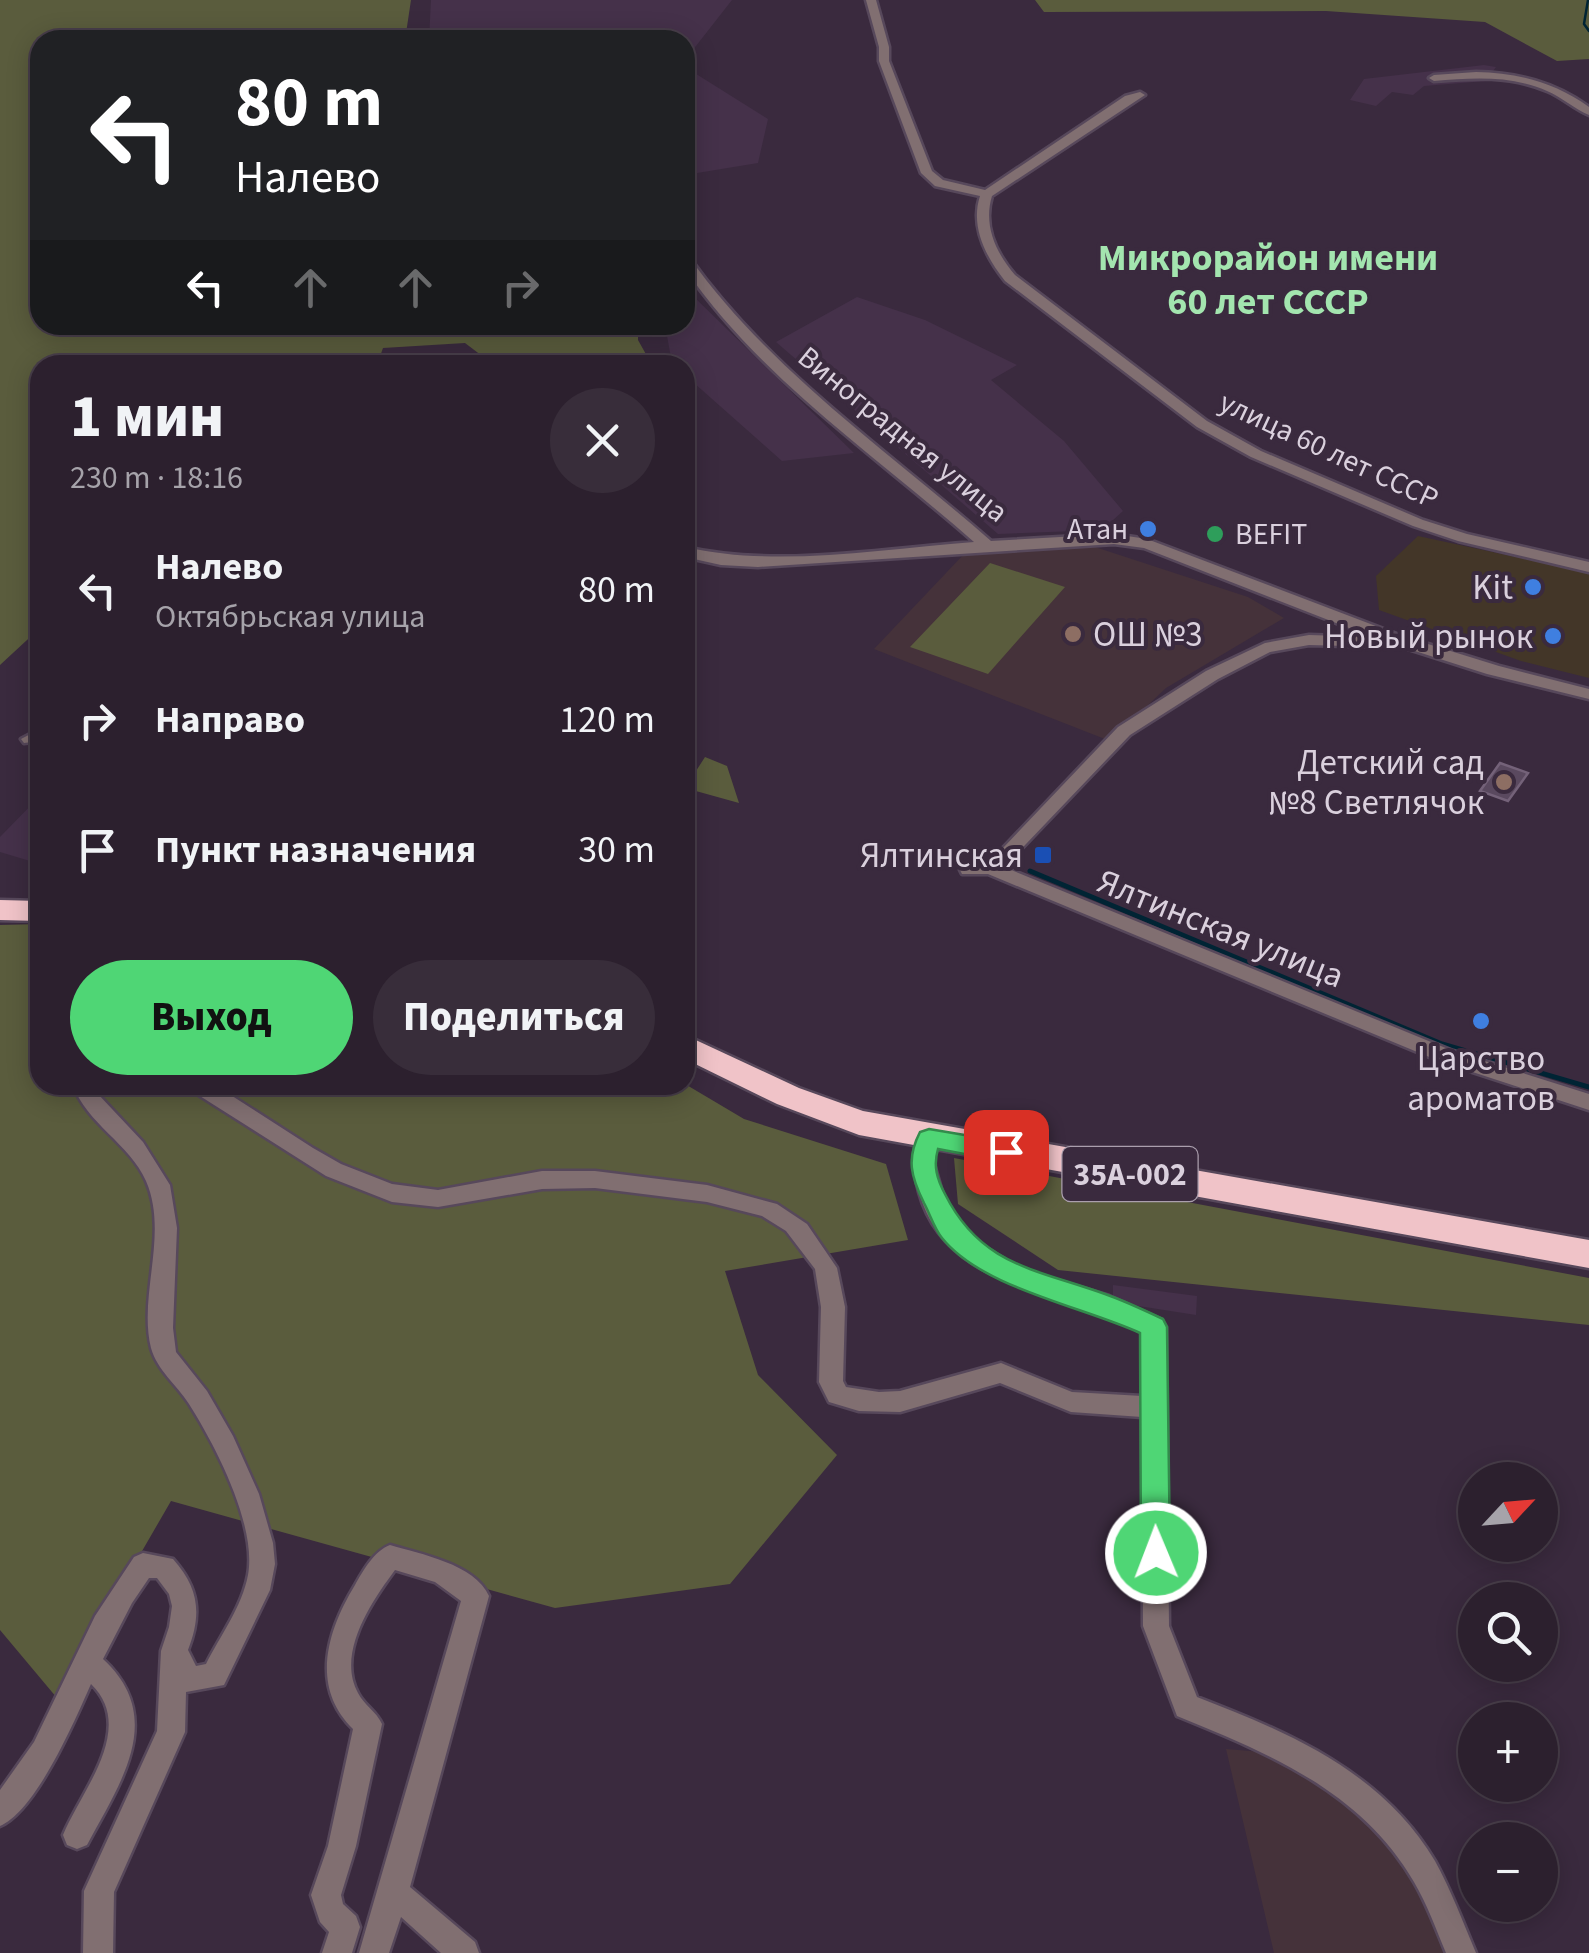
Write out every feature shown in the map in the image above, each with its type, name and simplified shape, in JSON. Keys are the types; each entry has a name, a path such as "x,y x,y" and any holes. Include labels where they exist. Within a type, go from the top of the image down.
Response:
{"highway":[{"path":"0,910 30,911"},
{"name":"35А-002","path":"695,1051 819,1110 859,1123 1589,1254"}],"street":[{"path":"872,0 884,61 927,173 940,183 987,194 1140,94"},
{"path":"1434,78 1480,74 1544,84 1563,90 1589,112"},
{"name":"улица 60 лет СССР","path":"987,194 982,209 983,230 1010,278 1202,424 1256,454 1418,524 1589,567"},
{"name":"Виноградная улица","path":"695,276 706,294 758,350 987,546 1091,539 1147,544 1409,644 1589,694"},
{"path":"695,554 758,562 987,546"},
{"name":"Ялтинская улица","path":"1409,644 1310,640 1264,648 1124,731 1010,852 980,869 1446,1056 1589,1102"},
{"path":"87,1095 150,1161 165,1195 168,1227 162,1327 166,1357 206,1412 245,1488 263,1565 254,1593 214,1676 189,1680 174,1651"},
{"path":"215,1095 343,1174 421,1198 482,1195 542,1180 588,1179 686,1190 786,1218 814,1249 828,1272 832,1382 838,1395 853,1401 926,1399 1001,1373 1070,1402 1153,1408"},
{"path":"929,1138 922,1161 933,1201 950,1229 974,1252 1013,1276 1101,1303 1154,1327 1156,1626 1187,1707 1266,1737 1321,1764 1368,1800 1422,1868 1461,1953"},
{"path":"338,1953 345,1927 330,1912 326,1895 342,1846 368,1724 347,1702 337,1673 348,1624 370,1582 390,1557 442,1572 476,1596 374,1953"},
{"path":"0,1812 19,1792 56,1735 108,1618 143,1565 164,1567 182,1585 186,1623 174,1651 171,1732 99,1891 98,1953"},
{"path":"77,1835 115,1759 125,1712 108,1677 88,1663"},
{"path":"394,1892 464,1953"}],"shaded area":[{"path":"431,0 732,0 695,47 695,30 430,30"},
{"path":"1484,65 1496,67 1486,81 1424,86 1413,95 1392,92 1376,106 1350,100 1364,79"},
{"path":"695,73 768,119 758,163 695,173"},
{"path":"857,297 925,320 1017,365 991,380 1064,441 1123,511 1102,530 998,534 776,342"},
{"path":"695,298 854,453 782,461 695,384 695,355 671,355 667,335 695,335"},
{"path":"1418,536 1589,573 1589,678 1521,661 1379,610 1376,576"},
{"name":"ОШ №3","path":"1095,547 1248,597 1284,618 1166,688 1110,741 874,649 964,554"},
{"path":"30,806 30,861 0,852 0,837"},
{"path":"1113,1285 1197,1296 1196,1315 1113,1302"},
{"path":"1226,1749 1289,1754 1361,1802 1417,1874 1452,1953 1274,1953"}],"green space":[{"path":"0,0 411,0 406,30 30,30 30,335 638,335 646,355 481,355 465,343 383,348 381,355 30,355 30,637 0,665"},
{"path":"1035,0 1589,0 1589,59 1557,61 1485,22 1326,11 1044,12"},
{"path":"990,563 1065,587 988,674 910,647"},
{"path":"705,757 727,766 739,803 695,791 695,772"},
{"path":"30,924 30,1095 695,1095 695,1090 744,1119 886,1164 908,1240 725,1271 758,1375 837,1455 730,1584 555,1608 171,1501 57,1698 0,1630 0,925"},
{"path":"954,1158 1589,1278 1589,1325 1058,1270 958,1204"}],"building":[{"path":"1500,763 1528,773 1508,801 1480,791"}],"waterway":[{"path":"1588,0 1584,24 1589,31"},
{"path":"1030,871 1442,1044 1589,1087"}],"place":[{"name":"Атан","path":"1148,529"},
{"name":"BEFIT","path":"1215,534"},
{"name":"Kit","path":"1533,587"},
{"name":"ОШ №3","path":"1073,634"},
{"name":"Новый рынок","path":"1553,636"},
{"name":"Детский сад №8 Светлячок","path":"1504,782"},
{"name":"Ялтинская","path":"1043,855"},
{"name":"Царство ароматов","path":"1481,1021"}],"district":[{"name":"Микрорайон имени 60 лет СССР","path":"1268,278"}],"route":[{"path":"1006,1152 929,1138 922,1161 925,1180 950,1229 974,1252 1013,1276 1101,1303 1154,1327 1156,1553"}]}
